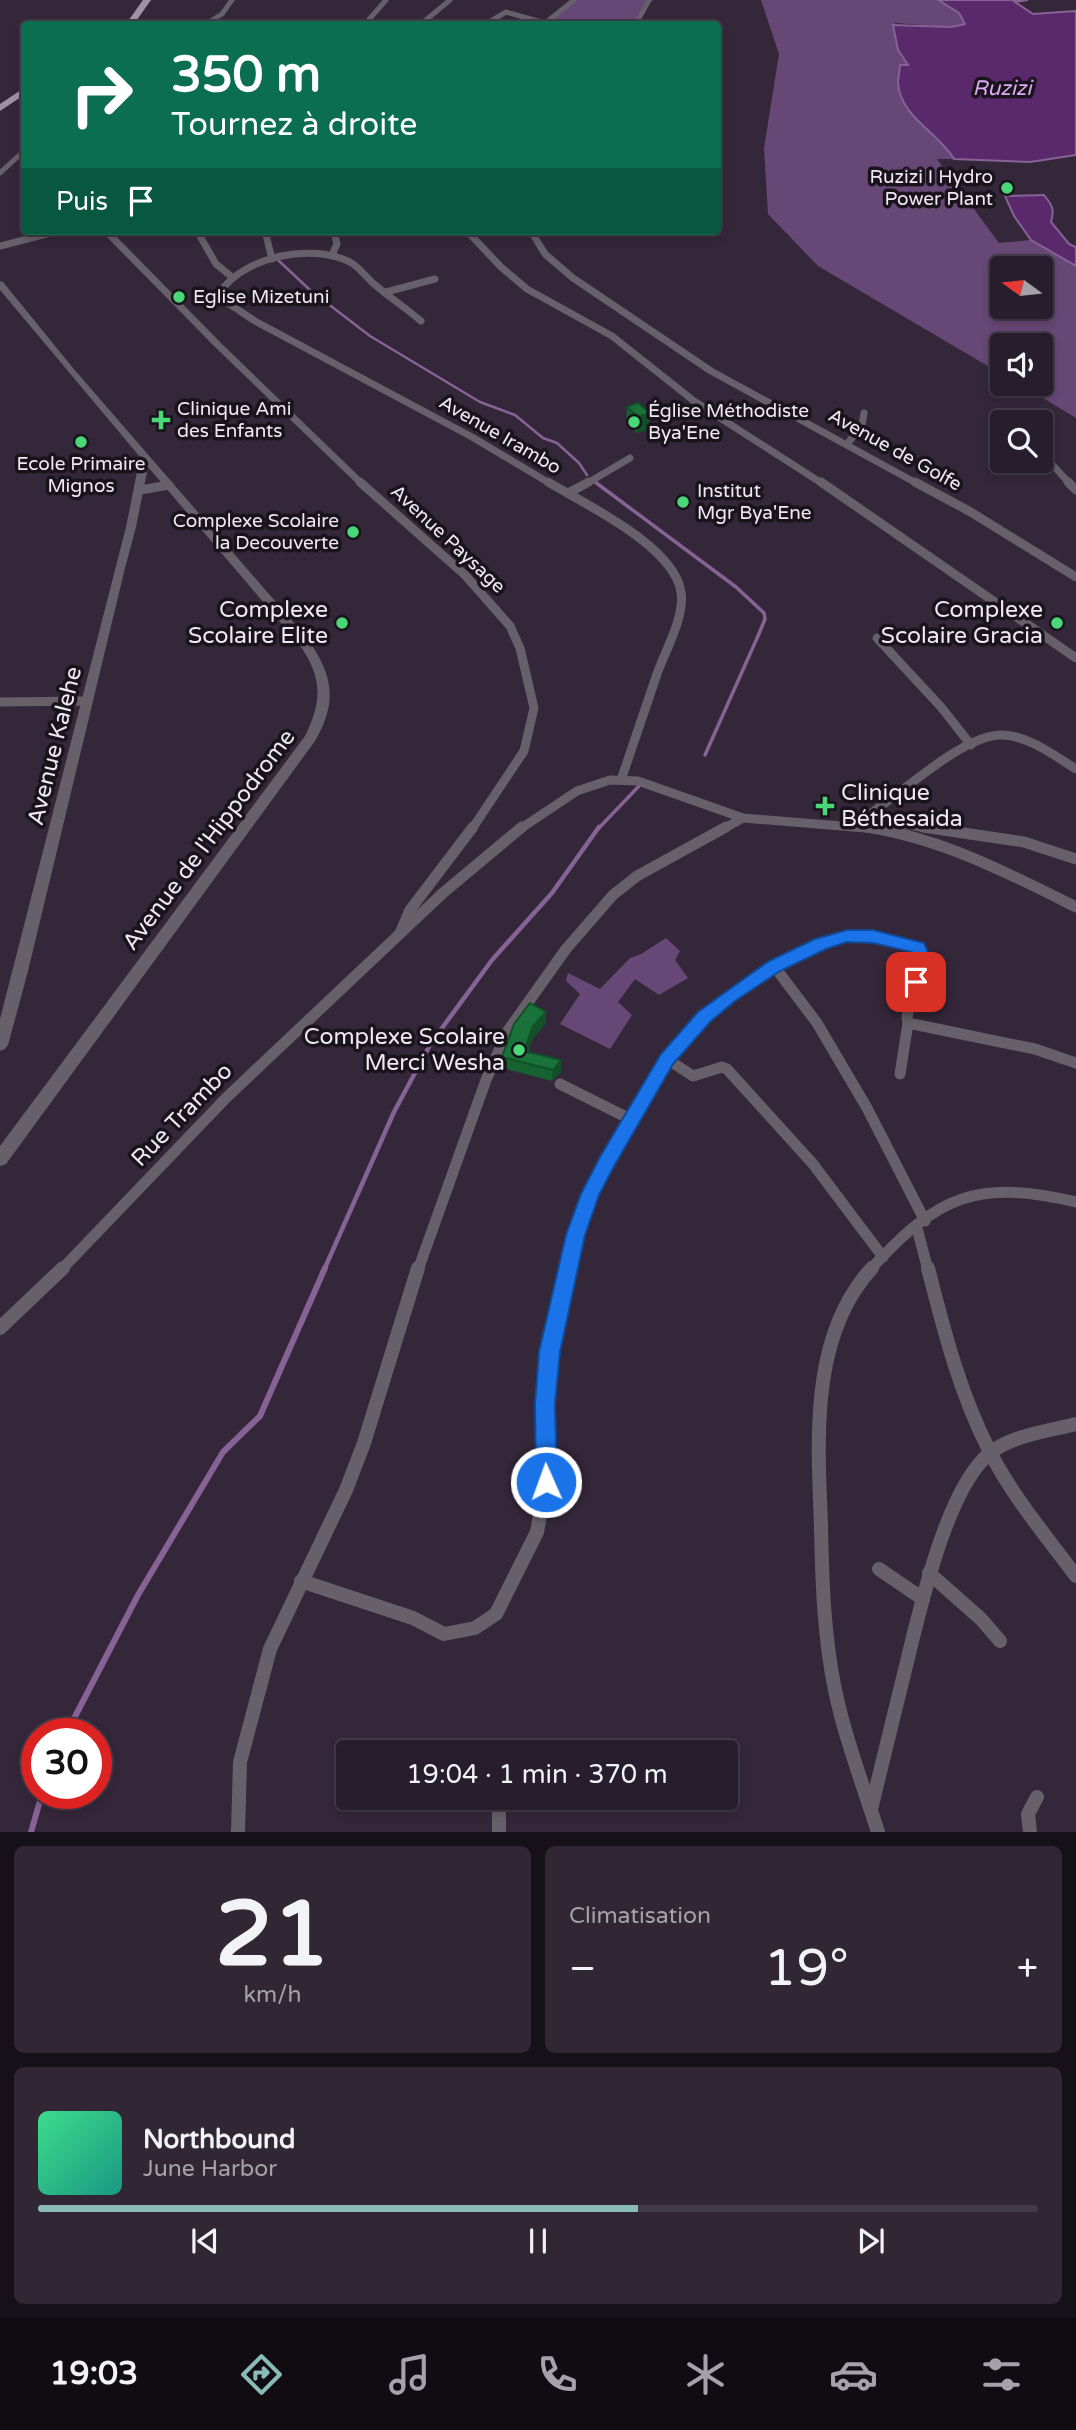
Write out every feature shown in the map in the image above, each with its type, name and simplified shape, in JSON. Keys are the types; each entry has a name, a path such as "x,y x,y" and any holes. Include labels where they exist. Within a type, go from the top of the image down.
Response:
{"main road":[{"path":"134,21 144,13 147,0"},
{"path":"140,21 154,0"},
{"path":"0,108 21,93"},
{"path":"0,113 21,99"}],"street":[{"path":"211,21 222,14 232,0"},
{"path":"368,21 387,0"},
{"path":"425,21 450,0"},
{"path":"548,21 573,0"},
{"path":"638,21 649,0"},
{"path":"491,21 506,12 534,21"},
{"path":"0,173 21,154"},
{"path":"0,247 44,235"},
{"name":"Avenue Paysage","path":"110,235 218,345 359,481 465,575 510,626 520,648 534,708 524,751 482,816 410,910 398,937"},
{"path":"199,235 216,264 232,277 272,259 300,255 332,255 355,265 421,321"},
{"path":"266,235 272,259"},
{"path":"332,255 337,244 335,235"},
{"path":"471,235 501,267 527,289 612,336 694,401 779,453 1076,658"},
{"name":"Avenue de Golfe","path":"533,235 545,254 573,278 711,371 848,443 1009,534 1076,577"},
{"name":"Avenue Irambo","path":"232,277 223,284 222,297 255,321 472,437 617,522 647,543 668,565 681,592 677,623 658,670 621,780"},
{"path":"386,292 435,279"},
{"name":"Avenue de l'Hippodrome","path":"0,284 317,660 325,693 323,711 311,738 0,1159"},
{"path":"848,443 862,425 864,413"},
{"name":"Avenue Kalehe","path":"0,1045 139,490 145,456"},
{"path":"568,494 605,469 630,458"},
{"path":"1053,465 1074,487"},
{"path":"139,490 169,485"},
{"path":"877,638 941,707 971,745"},
{"path":"0,702 87,701"},
{"path":"853,825 869,818 926,773 971,745 995,735 1012,737 1076,769"},
{"path":"621,780 662,788 743,818 853,825 904,834 954,849 1039,887 1076,907"},
{"name":"Rue Trambo","path":"0,1328 95,1237 227,1097 443,893 526,824 577,791 597,783 621,780"},
{"path":"238,1832 240,1762 270,1650 346,1490 364,1443 412,1285 486,1080 507,1032 566,949 613,895 637,876 743,818"},
{"path":"869,818 1024,842 1076,859"},
{"path":"301,1581 413,1618 444,1634 475,1628 496,1614 537,1532 546,1482 545,1404 550,1352 576,1235 590,1194 667,1059 704,1017 774,966 821,944 847,936 873,936 918,947 922,957 907,1017 900,1074"},
{"path":"774,966 817,1023 867,1108 921,1225 959,1378 990,1453 1012,1489 1076,1576"},
{"path":"908,1023 1035,1049 1076,1063"},
{"path":"667,1059 690,1077 696,1078 722,1067 727,1069 813,1164 883,1257"},
{"path":"560,1084 632,1119"},
{"path":"878,1832 845,1729 831,1670 818,1424 820,1401 838,1331 856,1286 883,1257 945,1205 969,1196 996,1191 1020,1191 1076,1202"},
{"path":"871,1810 929,1573 954,1509 969,1480 990,1453 1013,1441 1076,1424"},
{"path":"879,1569 923,1599"},
{"path":"929,1573 981,1619 1000,1641"},
{"path":"1030,1832 1028,1814 1037,1797"},
{"path":"499,1812 499,1832"}],"shaded area":[{"path":"575,0 653,0 643,8 638,21 551,21"},
{"path":"761,0 938,0 959,13 965,24 951,27 895,23 901,57 909,66 900,66 900,95 905,106 954,159 937,159 999,243 1031,240 1076,266 1076,418 1040,396 1053,396 1053,333 990,333 990,367 818,266 768,214 764,148 779,54"},
{"path":"666,938 680,951 675,960 688,978 659,995 635,979 618,1002 632,1015 610,1049 560,1024 580,994 566,981 568,973 600,989 630,958"}],"water":[{"name":"Ruzizi","path":"938,0 1028,0 1015,2 1033,14 1076,11 1076,155 1030,162 954,159 912,114 900,94 900,65 908,65 898,50 893,25 951,27 965,24 959,13"},
{"path":"1044,195 1052,207 1051,222 1069,244 1076,247 1076,266 1031,240 1014,216 1005,196"}],"building":[{"path":"638,403 650,413 638,417 627,407"},
{"path":"530,1003 546,1012 533,1026 524,1051 561,1060 553,1070 502,1057 514,1024"}],"waterway":[{"path":"278,260 310,290 370,336 480,402 515,415 543,438 557,443 579,463 587,475"},
{"path":"594,481 598,484"},
{"path":"595,482 736,587 764,613 765,619 758,636 705,755"},
{"path":"598,829 639,786"},
{"path":"324,1270 394,1112 431,1043 492,960 552,893 599,827"},
{"path":"74,1718 138,1595 223,1452 260,1416 325,1268"},
{"path":"31,1832 38,1809"}],"place":[{"name":"Ruzizi I Hydro Power Plant","path":"1007,188"},
{"name":"Eglise Mizetuni","path":"179,297"},
{"name":"Clinique Ami des Enfants","path":"161,420"},
{"name":"Église Méthodiste Bya'Ene","path":"634,422"},
{"name":"Ecole Primaire Mignos","path":"81,442"},
{"name":"Institut Mgr Bya'Ene","path":"683,502"},
{"name":"Complexe Scolaire la Decouverte","path":"353,532"},
{"name":"Complexe Scolaire Elite","path":"342,623"},
{"name":"Complexe Scolaire Gracia","path":"1057,623"},
{"name":"Clinique Béthesaida","path":"825,806"},
{"name":"Complexe Scolaire Merci Wesha","path":"519,1050"}],"route":[{"path":"546,1482 545,1404 550,1352 576,1235 590,1194 606,1162 667,1059 683,1038 730,996 774,966 821,944 847,936 873,936 918,947 922,957 916,982"}]}
